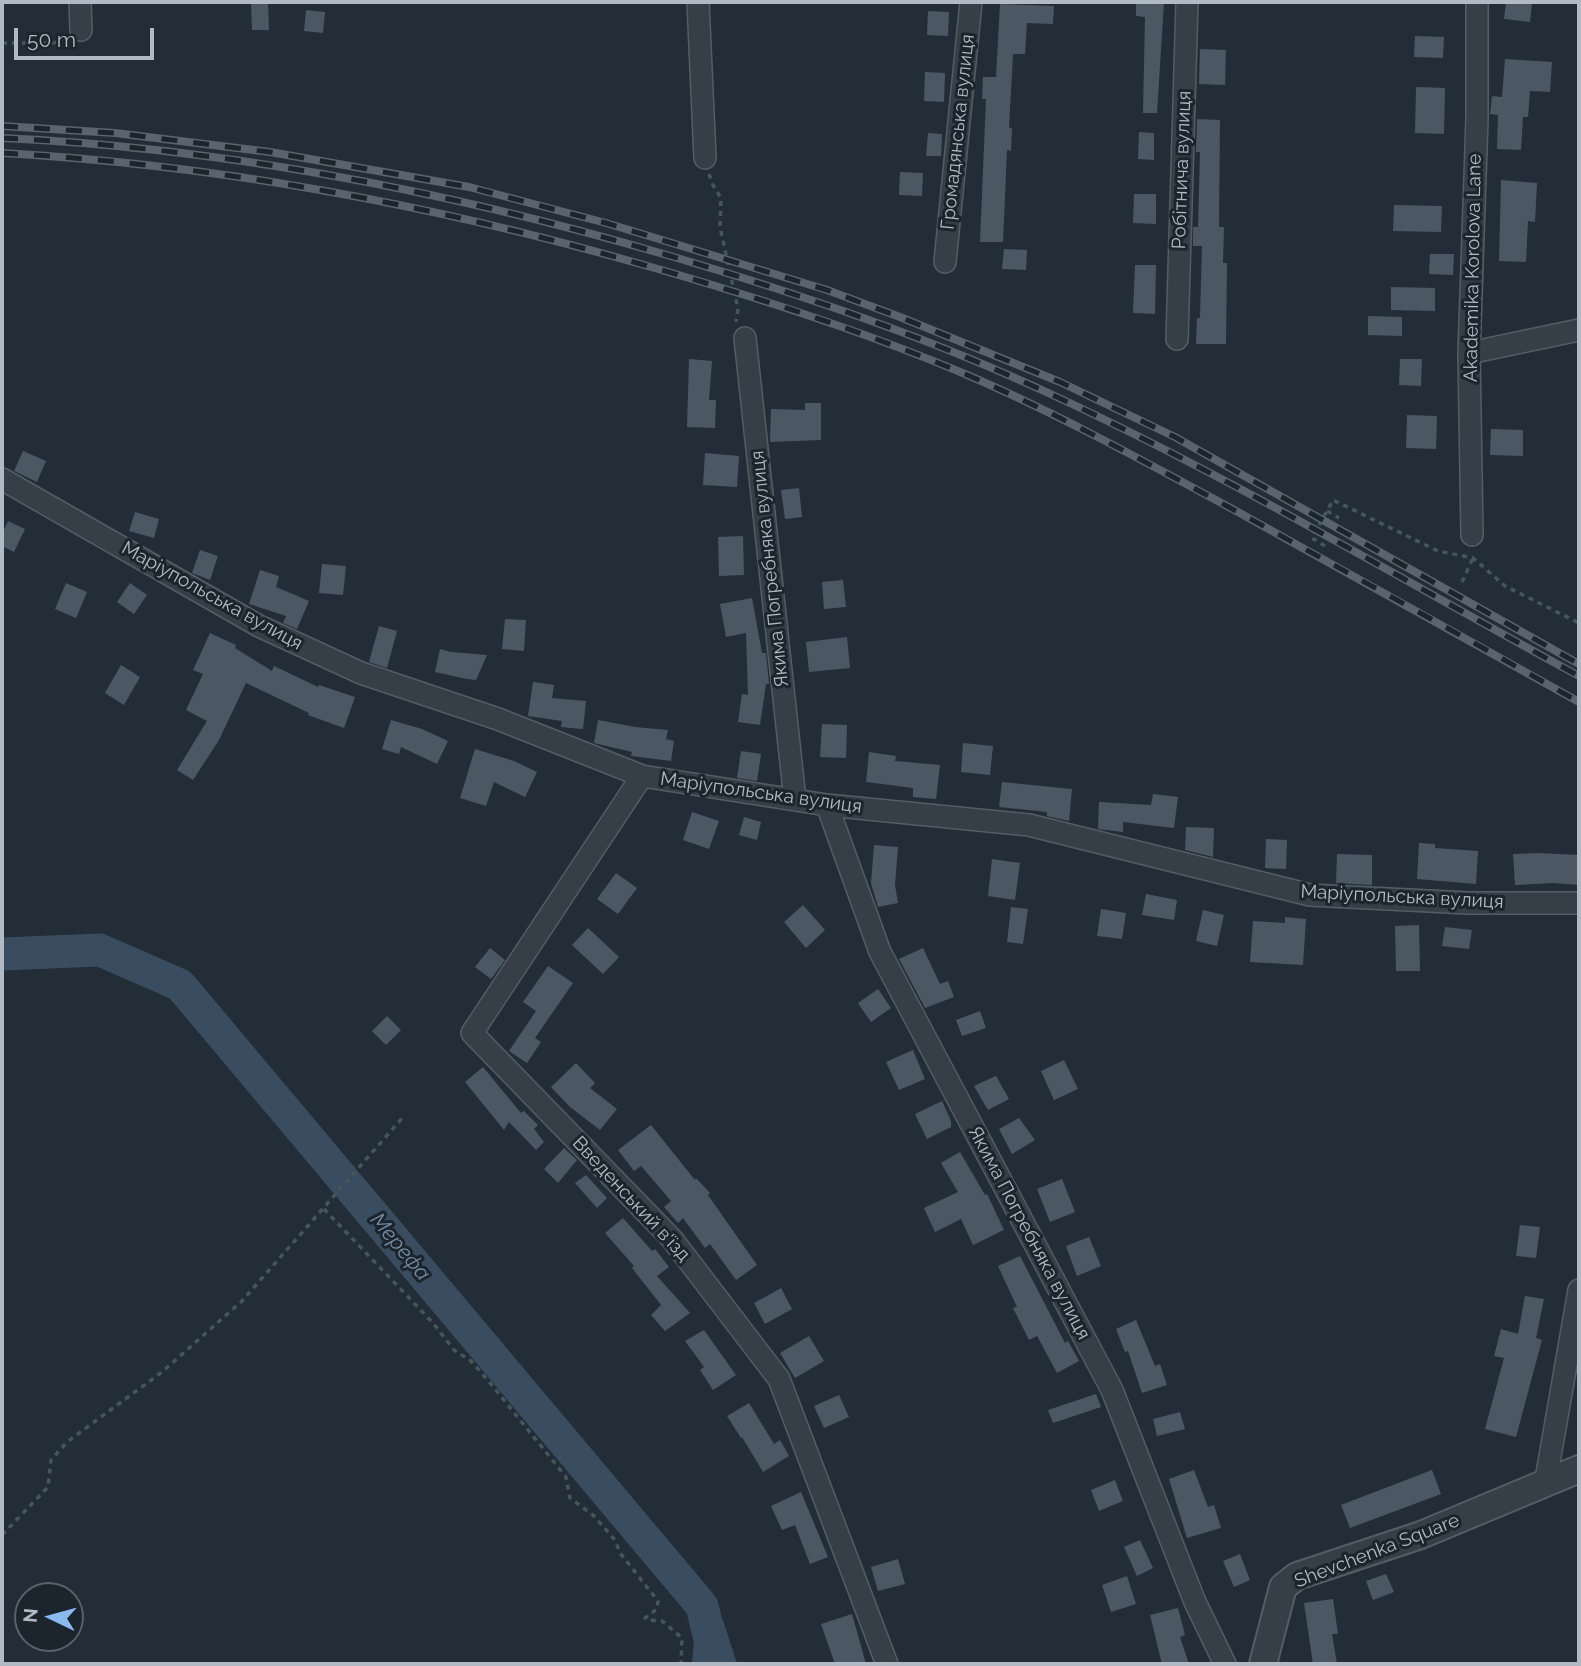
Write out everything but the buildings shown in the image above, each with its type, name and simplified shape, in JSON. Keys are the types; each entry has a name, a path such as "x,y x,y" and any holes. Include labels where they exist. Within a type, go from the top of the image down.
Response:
{"street":[{"path":"80,2 81,30"},
{"path":"698,2 705,158"},
{"name":"Громадянська вулиця","path":"945,262 971,2"},
{"name":"Робітнича вулиця","path":"1177,339 1187,2"},
{"name":"Akademika Korolova Lane","path":"1472,535 1469,353 1477,119 1477,2"},
{"path":"1469,353 1579,330"},
{"name":"Якима Погребняка вулиця","path":"745,338 795,800"},
{"name":"Маріупольська вулиця","path":"2,479 259,626 350,668 498,719 642,775 827,805 1029,825 1310,895 1468,903 1579,903"},
{"name":"Введенський в'їзд","path":"642,775 472,1033 672,1239 779,1379 887,1664"},
{"name":"Якима Погребняка вулиця","path":"827,805 880,952 1112,1390 1195,1602 1225,1664"},
{"path":"1545,1485 1579,1290"},
{"name":"Shevchenka Square","path":"1263,1664 1283,1587 1297,1576 1422,1535 1579,1469"}],"path":[{"path":"2,43 54,43 81,30"},
{"path":"705,158 713,185 721,198 720,227 738,309 736,323 745,338"},
{"path":"1325,546 1312,538 1333,500 1438,551 1473,558 1505,586 1579,624"},
{"path":"1326,512 1339,518"},
{"path":"1462,582 1470,565"},
{"path":"2,1535 48,1487 51,1460 67,1442 162,1372 242,1301 404,1116"},
{"path":"324,1209 433,1323 454,1350 471,1361 547,1451 566,1477 570,1499 594,1516 615,1540 620,1553 658,1601 657,1609 645,1618 662,1621 682,1638 681,1664"}],"water":[{"path":"723,1620 737,1664 692,1664 694,1640"}],"waterway":[{"name":"Мерефа","path":"2,954 100,950 180,985 702,1606 716,1664"}],"railway":[{"path":"2,126 115,133 270,152 469,187 606,223 827,290 1060,382 1175,437 1579,664"},
{"path":"2,138 86,143 254,163 421,193 586,232 816,302 962,355 1124,429 1255,497 1579,676"},
{"path":"2,153 165,167 406,206 565,243 846,328 965,374 1103,440 1579,702"}]}
